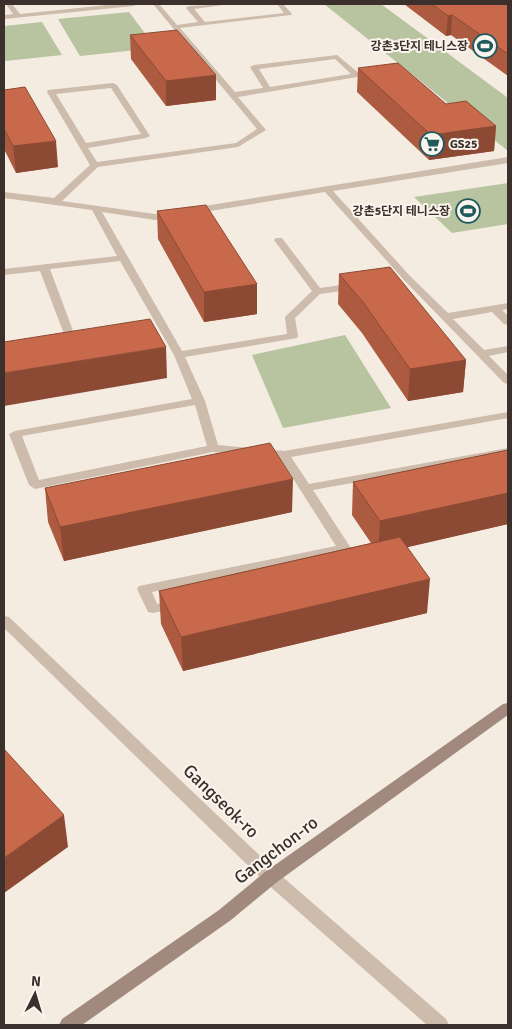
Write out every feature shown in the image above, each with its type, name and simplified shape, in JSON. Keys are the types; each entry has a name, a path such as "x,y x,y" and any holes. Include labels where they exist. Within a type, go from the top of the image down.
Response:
{"main road":[{"name":"Gangchon-ro","path":"68,1025 225,915 271,876 508,708"}],"street":[{"path":"9,4 18,16"},
{"path":"4,18 134,4"},
{"path":"4,194 56,201 95,165 238,145 262,130 156,4"},
{"path":"202,24 189,8 227,4"},
{"path":"175,27 289,14 280,4"},
{"path":"233,95 268,90 357,75 337,57 254,67 268,90"},
{"path":"83,146 146,136 113,85 51,92 83,146 95,165"},
{"path":"4,194 155,217 508,160"},
{"path":"327,189 402,279 445,317 508,381"},
{"path":"95,208 179,356 199,402 213,448"},
{"path":"279,240 317,291"},
{"path":"4,272 122,258"},
{"path":"44,267 75,350 66,352"},
{"path":"179,356 293,336 290,317 317,291 362,285"},
{"path":"445,317 508,306"},
{"path":"494,308 508,322"},
{"path":"482,354 508,349"},
{"path":"199,402 15,434 35,485 213,448 284,455 508,415"},
{"path":"306,488 508,451"},
{"path":"284,455 355,564 345,566"},
{"path":"192,600 153,609 144,589 344,548"},
{"name":"Gangseok-ro","path":"4,620 271,876 440,1025"}],"green space":[{"path":"324,4 381,4 508,98 508,151"},
{"path":"129,12 156,48 80,56 58,19"},
{"path":"42,22 62,55 5,61 4,26"},
{"name":"강촌5단지 테니스장","path":"508,183 508,224 452,233 414,197"},
{"path":"345,335 391,408 283,428 252,355"}],"building":[{"path":"432,4 508,4 508,54 452,15 448,16"},
{"path":"177,30 216,75 166,81 130,35"},
{"path":"398,63 446,104 466,101 496,126 431,135 358,68"},
{"path":"25,87 56,141 13,146 4,129 4,90"},
{"path":"206,205 257,284 204,292 157,211"},
{"path":"390,267 466,360 410,369 363,302 339,274"},
{"path":"150,319 166,347 4,373 4,342"},
{"path":"270,443 293,479 60,527 45,488"},
{"path":"508,450 508,493 380,521 353,482"},
{"path":"400,537 430,579 181,637 159,591"},
{"path":"4,749 64,815 4,858"}],"place":[{"name":"강촌3단지 테니스장","path":"485,46"},
{"name":"GS25","path":"432,144"},
{"name":"강촌5단지 테니스장","path":"468,211"}]}
